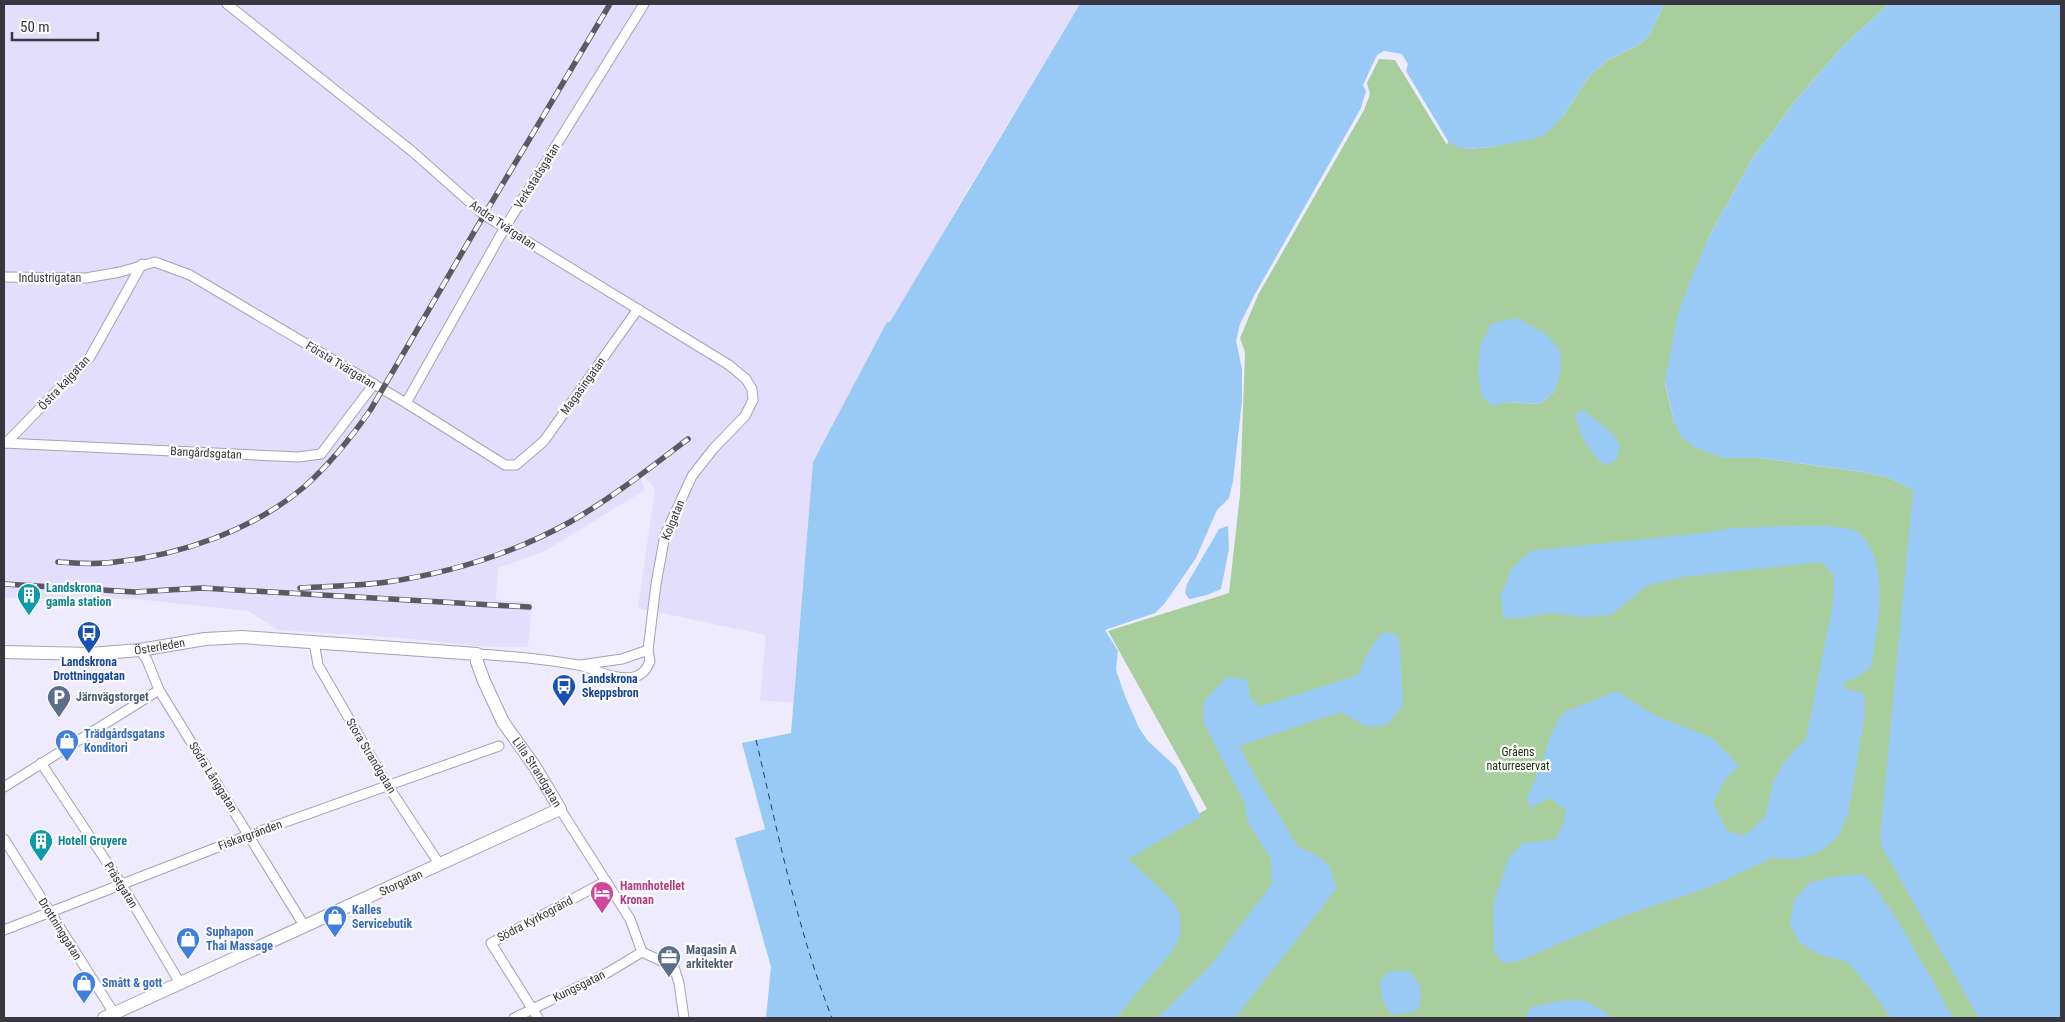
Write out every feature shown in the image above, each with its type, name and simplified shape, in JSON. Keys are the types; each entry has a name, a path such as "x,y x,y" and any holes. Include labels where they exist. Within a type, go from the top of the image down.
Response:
{"street":[{"name":"Andra Tvärgatan","path":"227,4 389,132 478,211 504,229 638,308 743,374 752,389 753,400 748,412"},
{"name":"Verkstadsgatan","path":"406,403 504,229 644,4"},
{"name":"Första Tvärgatan","path":"155,262 190,274 406,403 505,465 516,465 524,460"},
{"name":"Industrigatan","path":"4,277 86,278 120,272 142,264 155,262"},
{"name":"Östra kajgatan","path":"5,443 90,356 142,264"},
{"name":"Magasingatan","path":"524,460 544,441 638,308"},
{"name":"Bangårdsgatan","path":"5,443 298,457 321,454 374,384"},
{"name":"Kolgatan","path":"580,665 603,674 633,677 639,675 648,667 650,661 648,650 656,584 665,535 692,476 714,448 748,412"},
{"name":"Österleden","path":"4,652 90,654 140,650 205,639 242,637 314,642"},
{"path":"314,642 477,654"},
{"name":"Stora Strandgatan","path":"314,642 318,665 388,786 440,866"},
{"name":"Södra Långgatan","path":"140,650 147,660 159,690 305,927"},
{"name":"Kolgatan","path":"477,654 580,665 622,659 648,650"},
{"name":"Lilla Strandgatan","path":"477,654 477,662 484,681 503,722 535,767 630,919 642,952"},
{"path":"4,787 159,690"},
{"name":"Fiskargränden","path":"4,930 249,835 499,746"},
{"name":"Prästgatan","path":"41,763 122,885 180,983"},
{"name":"Storgatan","path":"112,1017 180,983 440,866 560,809"},
{"name":"Drottninggatan","path":"4,839 112,1017"},
{"name":"Södra Kyrkogränd","path":"532,1009 491,943 606,881"},
{"path":"642,952 674,967 680,983 684,1018"},
{"name":"Kungsgatan","path":"514,1018 607,973 642,952"},
{"path":"532,1009 538,1018"}],"shaded area":[{"path":"4,4 1080,4 968,189 813,462 793,703 760,700 766,635 638,608 655,489 637,469 645,490 545,551 498,568 496,600 532,602 528,647 488,647 402,638 278,630 248,611 135,599 4,598"}],"green space":[{"name":"Gråens naturreservat","path":"1664,4 1889,4 1843,46 1796,100 1751,161 1709,237 1672,352 1665,383 1674,422 1723,458 1761,458 1862,472 1887,477 1914,491 1985,1018 1075,1018 1121,860 1158,836 1207,809 1108,631 1229,593 1240,495 1245,352 1240,338 1258,295 1364,110 1370,94 1367,83 1379,59 1395,60 1447,145 1448,141 1466,149 1492,147 1510,142 1563,116 1590,75 1608,60 1642,43 1650,34","holes":["1555,391 1540,404 1506,402"]}],"water":[{"path":"1080,4 1664,4 1650,34 1642,43 1608,60 1590,75 1563,116 1545,135 1492,147 1466,149 1448,141 1406,71 1408,64 1402,54 1384,51 1377,55 1363,85 1366,91 1361,108 1255,294 1240,324 1236,341 1242,369 1242,401 1233,481 1229,498 1217,510 1196,558 1165,603 1155,613 1105,630 1118,651 1116,670 1139,728 1148,741 1176,767 1201,817 1128,859 1173,901 1180,916 1180,937 1173,950 1116,1018 766,1018 771,967 735,838 765,829 742,743 791,733 813,462 887,322 890,322"},
{"path":"1889,4 2061,4 2061,1018 1979,1018 1883,849 1880,838 1913,491 1887,477 1862,472 1761,458 1723,458 1696,448 1682,438 1674,422 1665,382 1677,317 1690,281 1709,237 1751,161 1796,100 1843,46"},
{"path":"1518,318 1547,335 1560,351 1561,369 1555,391 1540,404 1506,402 1492,406 1482,396 1478,375 1480,345 1492,323"},
{"path":"1582,409 1613,434 1620,446 1616,460 1605,466 1585,443 1580,431 1575,415"},
{"path":"1228,526 1229,549 1221,589 1207,595 1189,599 1185,593 1187,584 1219,529"},
{"path":"1838,527 1860,534 1870,547 1876,562 1879,579 1878,617 1871,667 1854,679 1842,683 1847,689 1865,694 1864,720 1848,814 1838,837 1818,853 1797,859 1772,858 1710,887 1626,915 1519,961 1504,963 1494,953 1493,905 1509,857 1523,843 1554,840 1563,826 1566,810 1550,798 1530,808 1527,797 1540,769 1551,734 1562,713 1617,691 1654,715 1712,738 1739,766 1726,778 1713,803 1727,831 1744,836 1765,817 1773,783 1784,762 1806,739 1833,603 1834,576 1822,562 1683,577 1648,585 1611,615 1583,617 1551,613 1513,619 1503,617 1501,594 1512,568 1530,551 1703,533 1733,528"},
{"path":"1383,632 1398,635 1403,705 1387,725 1367,727 1341,712 1239,746 1298,847 1320,857 1330,868 1337,888 1235,1018 1158,1018 1210,966 1272,884 1271,859 1247,821 1245,804 1203,721 1204,701 1227,677 1247,679 1250,697 1259,707 1358,675 1370,649"},
{"path":"1863,874 1891,911 1954,1018 1891,1018 1869,987 1847,962 1818,954 1799,942 1790,924 1794,900 1809,883 1831,877"},
{"path":"1409,971 1417,980 1421,994 1417,1011 1391,1015 1382,999 1380,981 1389,972"},
{"path":"1584,1000 1605,1012 1611,1018 1525,1018 1531,1007 1562,1001"}],"ferry route":[{"path":"756,740 798,915 832,1018"}],"railway":[{"path":"58,562 87,564 140,559 190,547 239,528 262,516 304,487 323,469 371,409 610,4"},
{"path":"300,588 365,584 411,578 458,567 504,552 549,533 586,513 688,439"},
{"path":"4,584 135,592 202,588 529,607"}],"place":[{"name":"Landskrona gamla station","path":"29,616"},
{"name":"Landskrona Drottninggatan","path":"89,654"},
{"name":"Landskrona Skeppsbron","path":"564,707"},
{"name":"Järnvägstorget","path":"59,718"},
{"name":"Trädgårdsgatans Konditori","path":"67,762"},
{"name":"Hotell Gruyere","path":"41,862"},
{"name":"Hamnhotellet Kronan","path":"602,914"},
{"name":"Kalles Servicebutik","path":"335,938"},
{"name":"Suphapon Thai Massage","path":"188,960"},
{"name":"Magasin A arkitekter","path":"669,978"},
{"name":"Smått & gott","path":"84,1004"}]}
